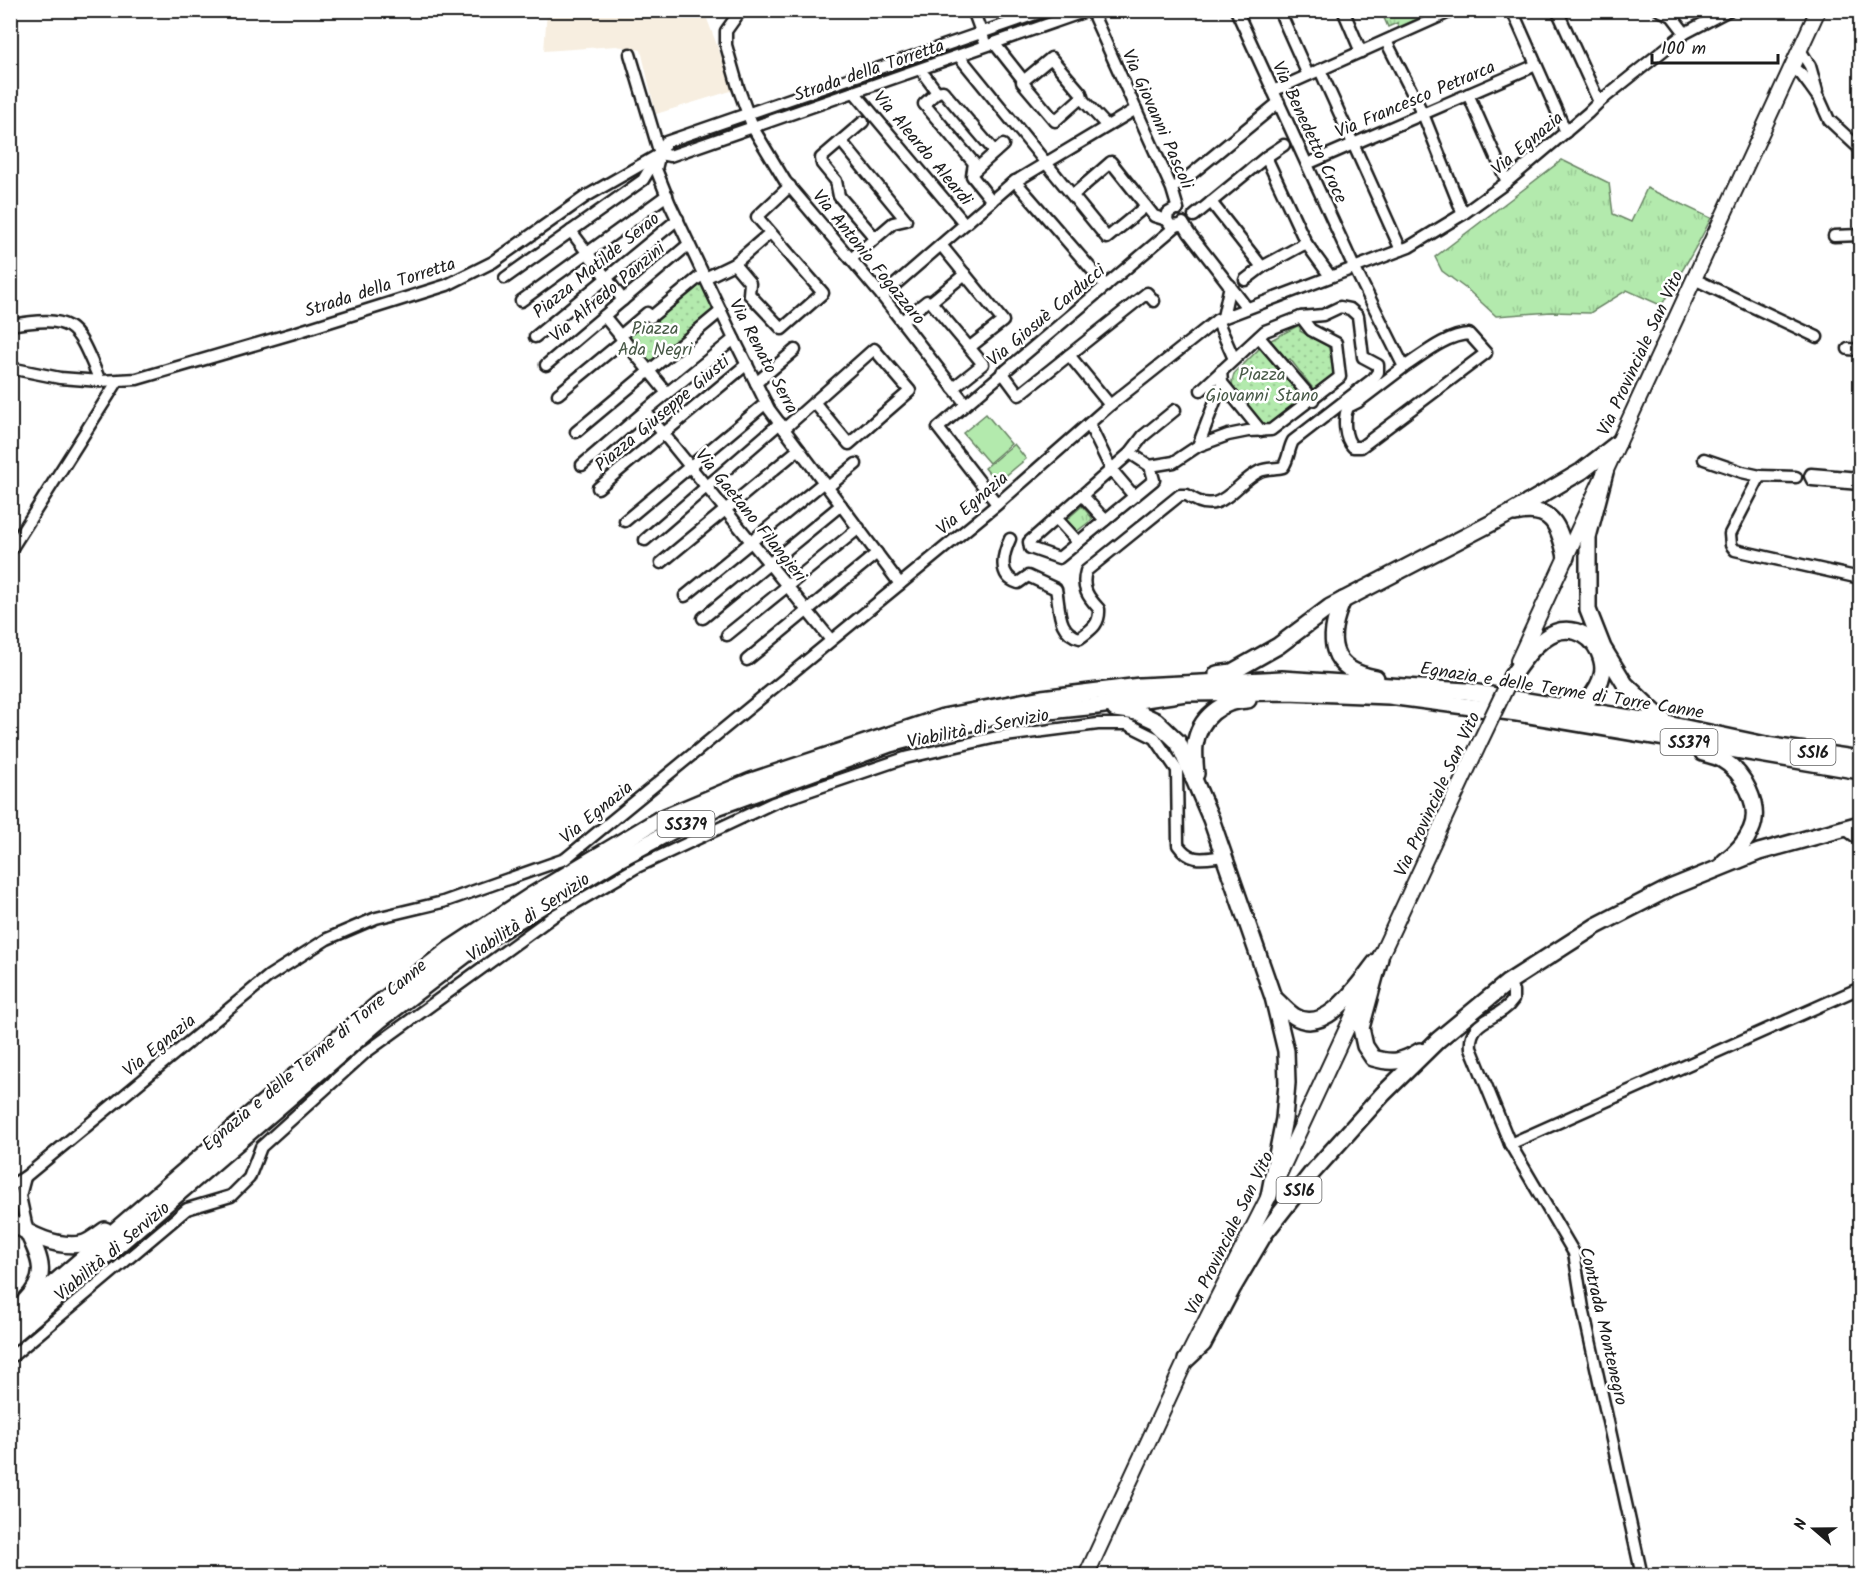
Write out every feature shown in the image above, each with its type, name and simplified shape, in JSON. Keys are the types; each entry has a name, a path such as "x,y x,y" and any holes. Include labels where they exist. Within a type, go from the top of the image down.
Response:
{"highway":[{"path":"1140,686 1232,672 1278,646 1330,607 1509,514 1582,471 1618,443"},
{"path":"1605,472 1588,537 1588,610 1603,648 1625,684 1666,724"},
{"path":"1509,514 1532,509 1551,518 1562,536 1566,557"},
{"path":"1343,600 1334,620 1333,640 1338,659 1353,671 1364,676 1447,689"},
{"path":"1511,677 1524,658 1552,634 1570,630 1577,631 1588,636 1595,643 1601,658 1603,673 1598,688 1589,699 1565,703 1525,701"},
{"name":"Egnazia e delle Terme di Torre Canne","path":"10,1321 377,1005 450,949 529,897 658,820 751,781 943,717 1042,698 1140,686 1282,679 1447,689 1666,724 1766,745 1860,759"},
{"name":"Egnazia e delle Terme di Torre Canne","path":"10,1338 380,1020 481,943 617,860 717,807 890,744 993,717 1097,706 1186,693 1287,692 1412,699 1517,713 1860,771"},
{"path":"1196,780 1195,745 1202,724 1215,709 1236,700 1326,699 1336,694"},
{"path":"1097,706 1137,712 1156,721 1178,742 1196,780 1225,856 1273,997 1286,1051 1287,1083 1284,1119 1269,1196"},
{"path":"1587,725 1596,730 1684,746 1722,759 1742,778 1753,803 1752,828 1738,850 1714,870"},
{"name":"SS16","path":"1186,1360 1203,1344 1265,1233 1311,1174 1383,1094 1438,1040 1507,983 1596,926 1670,888 1774,848 1860,824"},
{"path":"1752,828 1757,837 1774,848"},
{"path":"1273,997 1294,1016 1306,1021 1322,1018 1337,1010 1380,958"},
{"path":"1380,958 1361,1028 1365,1046 1373,1058 1388,1063 1406,1060 1438,1040"},
{"path":"10,1222 28,1233 61,1244 83,1244 158,1195"},
{"path":"10,1315 33,1293 41,1276 40,1258 28,1233"}],"main road":[{"name":"Via Provinciale San Vito","path":"1086,1575 1186,1360 1269,1196 1818,10"}],"street":[{"name":"Via Antonio Fogazzaro","path":"741,10 726,31 726,45 753,128 790,186 882,296 965,403"},
{"path":"973,10 981,33 1024,81 1022,82 1055,121 1082,98"},
{"name":"Strada della Torretta","path":"505,278 643,180 666,142 1047,10"},
{"name":"Strada della Torretta","path":"10,368 60,378 117,382 137,379 272,340 447,285 493,262 585,197 660,154 670,156 1090,10"},
{"name":"Via Giovanni Pascoli","path":"1090,10 1172,189 1178,209 1184,214 1175,223"},
{"name":"Via Benedetto Croce","path":"1236,10 1354,267 1404,367"},
{"path":"1279,10 1308,75"},
{"path":"1343,10 1361,52"},
{"path":"1273,91 1454,10"},
{"path":"1512,10 1566,132"},
{"path":"1557,10 1599,102"},
{"path":"1659,10 1677,13 1685,33"},
{"name":"Via Egnazia","path":"10,1186 270,976 327,939 376,918 443,902 565,859 997,504 1110,405 1220,319 1409,247 1463,214 1507,182 1599,102 1685,33 1729,10"},
{"path":"1386,41 1423,114 1463,214"},
{"path":"1800,50 1810,66 1820,100 1829,120 1860,148"},
{"path":"630,54 660,154"},
{"path":"959,56 1107,238 1146,206"},
{"path":"1024,81 1052,58 1082,98 1107,126"},
{"name":"Via Francesco Petrarca","path":"1307,164 1536,65"},
{"path":"1792,67 1801,74 1820,100"},
{"path":"1320,70 1401,250"},
{"path":"925,76 937,92"},
{"path":"973,172 999,148 943,91 937,92 924,104 974,163 972,176 992,201"},
{"name":"Via Aleardo Aleardi","path":"855,93 965,224"},
{"path":"1468,94 1507,182"},
{"path":"1178,185 1279,102"},
{"path":"882,296 1015,181 1136,109"},
{"path":"862,122 821,158 822,164 836,181 839,196 875,238"},
{"path":"1848,138 1860,136"},
{"path":"841,141 906,219 894,223 851,259"},
{"path":"1194,216 1284,145"},
{"name":"Via Renato Serra","path":"660,154 656,169 667,195 766,403 900,584"},
{"path":"1266,158 1306,243 1330,276"},
{"path":"1073,195 1112,162 1154,216 1175,223 1189,233 1247,308"},
{"path":"1015,181 1106,286"},
{"path":"734,264 750,283 749,294 782,330 823,293 757,217 790,186"},
{"name":"Piazza Matilde Serao","path":"521,301 667,195"},
{"path":"1211,202 1262,267"},
{"name":"Via Giosuè Carducci","path":"997,504 938,428 1106,286 1175,223 1168,213 1178,209"},
{"name":"Piazza Matilde Serao","path":"534,337 678,219"},
{"path":"571,231 623,300"},
{"path":"558,394 647,313 651,317 704,276 734,264 770,233"},
{"path":"1834,236 1860,235"},
{"path":"1245,280 1262,267 1306,243"},
{"name":"Via Alfredo Panzini","path":"546,365 689,244"},
{"path":"941,245 1003,321 970,347"},
{"path":"902,321 927,301 931,302 964,274"},
{"path":"1694,279 1817,336"},
{"path":"1230,285 1220,319 1234,359"},
{"path":"1002,372 1019,395 1147,293 1154,301"},
{"path":"931,302 983,364 953,388"},
{"path":"1010,539 1003,553 1004,570 1012,581 1018,582 1028,576 1056,589 1061,625 1074,637 1080,638 1096,626 1100,618 1099,609 1086,595 1084,578 1086,571 1180,495 1187,495 1207,504 1216,502 1225,499 1261,470 1283,466 1287,461 1288,450 1293,441 1373,379 1378,372 1378,365 1363,357 1358,315 1350,309 1340,307 1323,315 1301,317 1265,331 1201,390"},
{"path":"576,432 721,311"},
{"path":"604,316 667,393"},
{"path":"1150,466 1174,462 1198,446 1241,432 1271,430 1340,377 1336,343 1311,330 1301,317"},
{"path":"10,325 57,321 68,325 78,334 100,381"},
{"path":"1461,334 1469,334 1486,353 1361,447 1353,447 1349,443 1344,419 1348,407 1404,367 1436,346 1461,334"},
{"path":"1259,337 1313,400"},
{"path":"582,465 734,339"},
{"path":"645,540 707,487 814,402 874,349 910,391 849,444 814,402"},
{"path":"1848,349 1860,350"},
{"path":"756,383 795,350"},
{"path":"1069,355 1110,405"},
{"name":"Piazza Giuseppe Giusti","path":"598,488 747,364"},
{"path":"1198,446 1222,383 1221,372"},
{"path":"10,551 117,382"},
{"path":"1222,383 1261,431"},
{"path":"625,521 766,403"},
{"path":"1130,453 1150,466 1154,480 1059,558 1030,548 1029,542 1130,453 1143,436 1175,410"},
{"name":"Via Gaetano Filangieri","path":"645,411 831,640"},
{"path":"1089,424 1111,469 1134,496"},
{"path":"661,563 799,449"},
{"path":"1704,459 1760,476 1796,477"},
{"path":"685,596 751,541 856,464"},
{"path":"1860,478 1811,474 1810,476 1812,480 1860,484"},
{"path":"1760,476 1730,534 1731,545 1735,550 1860,578"},
{"path":"1082,495 1105,520"},
{"path":"703,618 841,505"},
{"path":"1056,518 1078,542"},
{"path":"727,635 859,528"},
{"path":"747,660 877,553"},
{"name":"Viabilità di Servizio","path":"10,1358 187,1209 231,1196 249,1178 261,1147 365,1053 384,1039 555,915 637,867 772,803 905,758 996,737 1098,724 1127,724 1155,738 1177,770 1178,845 1185,854 1198,859 1225,856"},
{"path":"1845,829 1860,838"},
{"name":"Contrada Montenegro","path":"1507,983 1514,995 1509,1005 1473,1030 1470,1039 1471,1048 1510,1144 1574,1252 1583,1308 1642,1575"},
{"path":"1510,1144 1860,988"},
{"path":"24,1177 21,1207 28,1233"},
{"path":"10,1207 21,1196"}],"shaded area":[{"path":"547,11 704,11 734,90 656,114 641,50 616,46 544,51"}],"green space":[{"path":"1381,11 1422,11 1424,16 1399,27 1397,23 1388,27"},
{"path":"1562,160 1609,183 1613,214 1631,222 1647,188 1711,218 1663,303 1658,304 1627,290 1590,313 1551,312 1496,316 1469,291 1442,271 1435,257"},
{"name":"Piazza Ada Negri","path":"701,279 716,312 652,364 627,333"},
{"name":"Piazza Giovanni Stano","path":"1301,324 1300,331 1328,346 1336,373 1336,377 1315,391 1290,359 1286,361 1270,343 1271,340"},
{"name":"Piazza Giovanni Stano","path":"1261,347 1264,347 1305,399 1269,425 1261,424 1233,389 1232,381 1234,374"},
{"path":"986,414 1011,444 989,463 963,433"},
{"path":"1014,444 1026,459 997,483 985,468"},
{"path":"1082,506 1093,519 1076,532 1066,520"}]}
